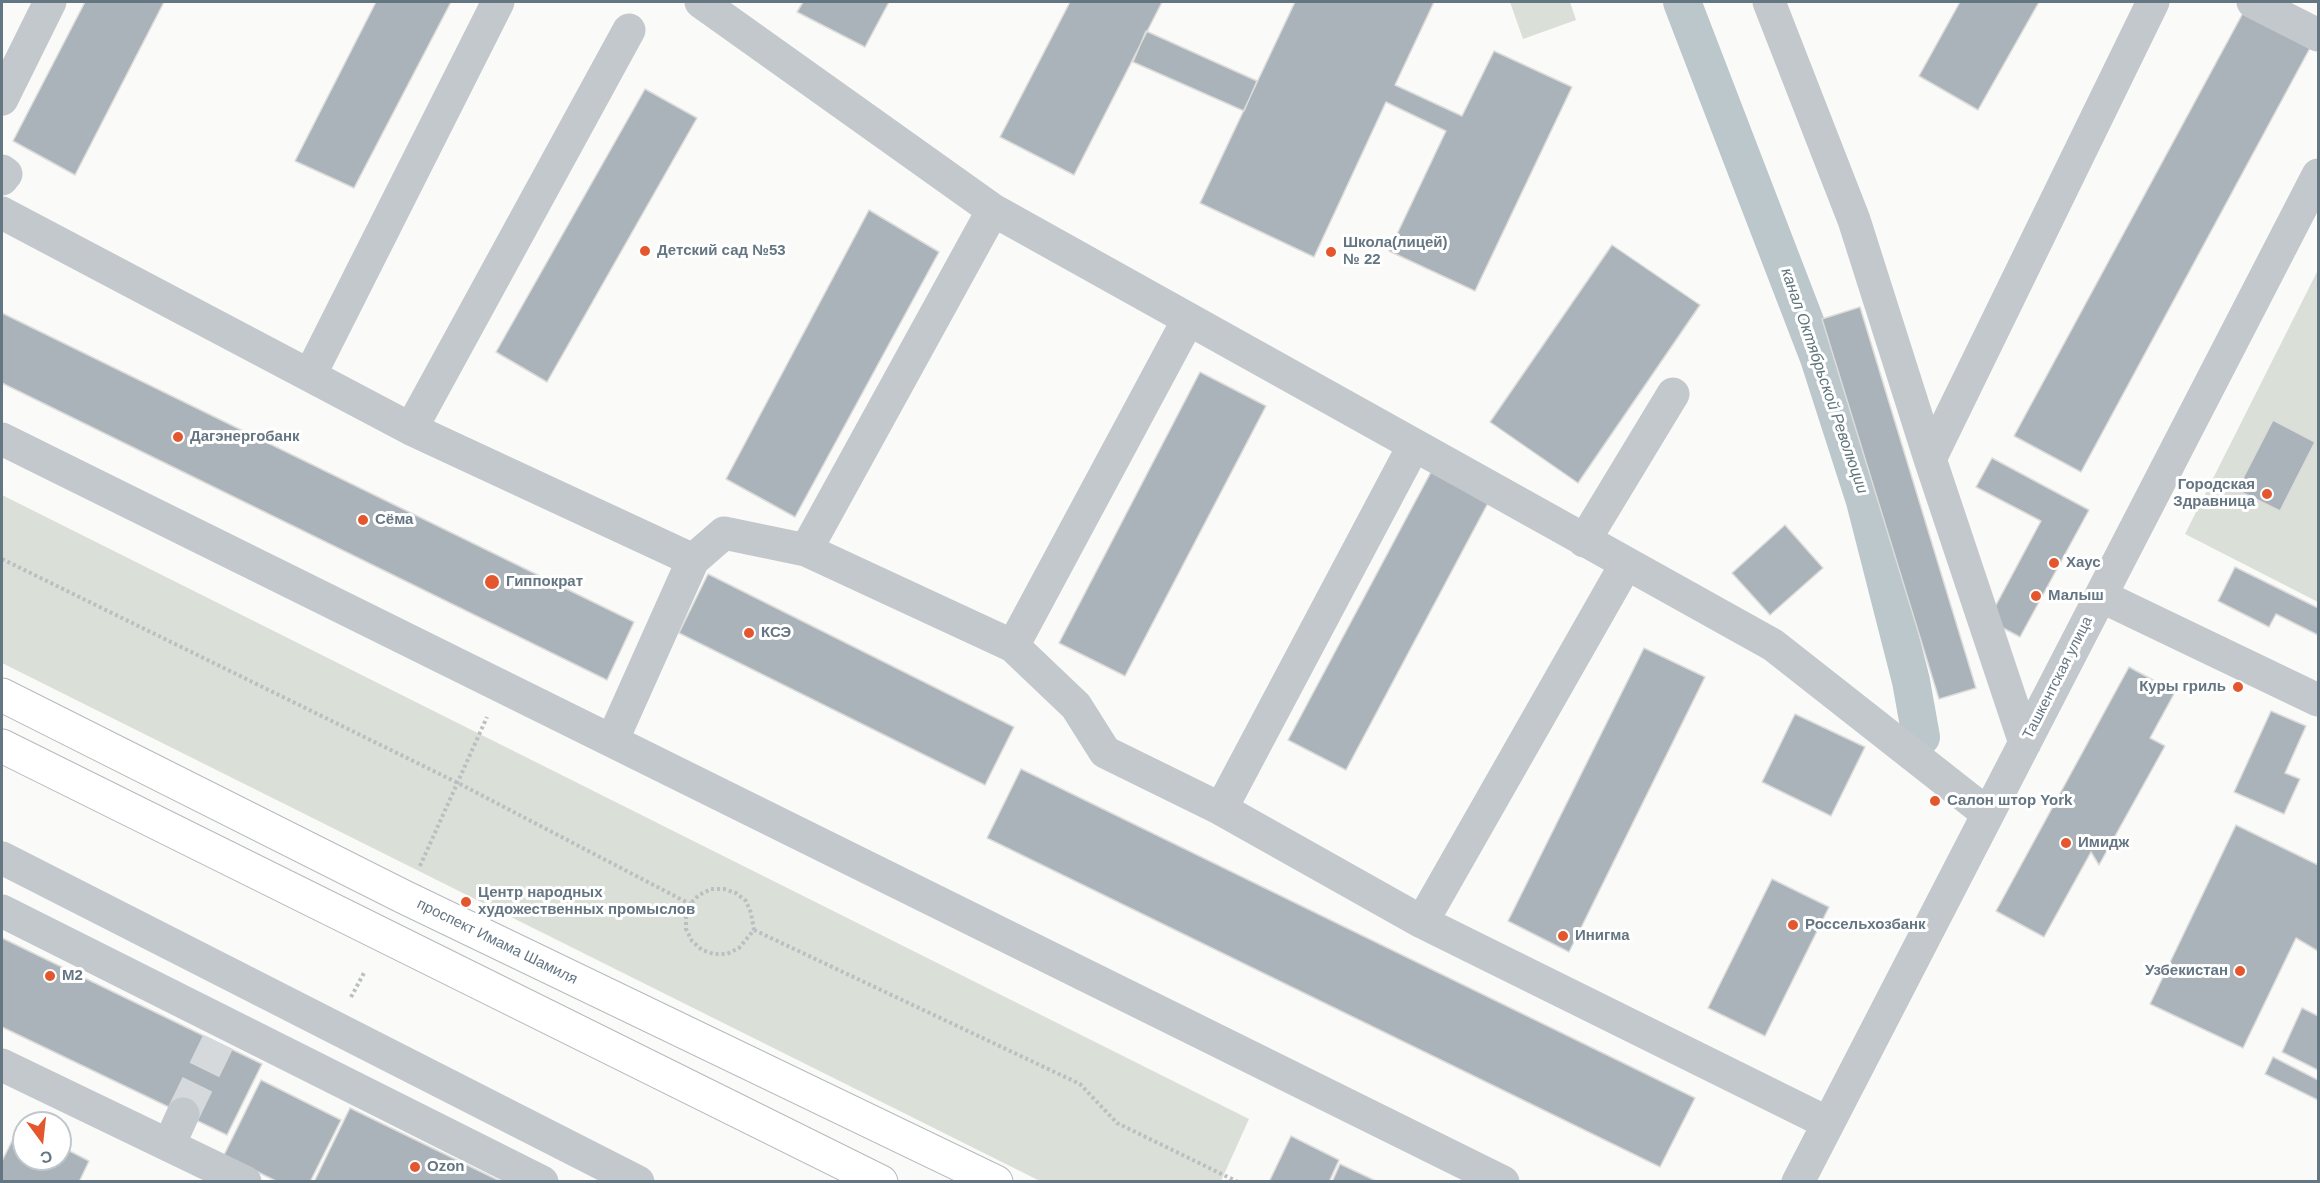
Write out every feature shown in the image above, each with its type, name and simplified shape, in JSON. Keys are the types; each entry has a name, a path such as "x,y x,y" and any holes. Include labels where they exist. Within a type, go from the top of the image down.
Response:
{"main road":[{"name":"проспект Имама Шамиля","path":"2,694 404,897 996,1182"},
{"path":"2,746 881,1182"}],"street":[{"path":"2,99 51,2"},
{"path":"310,375 498,2"},
{"path":"700,2 993,210 1773,645 1988,814"},
{"path":"1769,2 1854,220 1930,459 2025,743"},
{"path":"1930,459 2153,2"},
{"path":"2253,2 2319,35"},
{"path":"411,429 630,30"},
{"path":"2,171 6,174 2,179"},
{"name":"Ташкентская улица","path":"1798,1182 2319,175"},
{"path":"806,550 993,210"},
{"path":"2,213 411,429 693,560"},
{"path":"1013,646 1188,320"},
{"path":"1584,541 1673,394"},
{"path":"2,439 1503,1182"},
{"path":"1221,809 1414,445"},
{"path":"612,741 693,560 724,532 806,550 1013,646 1076,706 1105,752 1221,809 1422,922 1828,1124"},
{"path":"1422,922 1626,564"},
{"path":"2101,596 2319,700"},
{"path":"2,858 638,1182"},
{"path":"2,911 223,1033 542,1182"},
{"path":"2,1065 245,1182"},
{"path":"169,1144 183,1114"}],"path":[{"path":"2,559 458,783 690,904"},
{"path":"417,872 501,686"},
{"path":"754,930 739,948 727,954 714,954 702,950 692,941 686,929 686,916 690,904 699,895 711,889 724,888 736,893 746,901 754,930 1080,1084 1117,1123 1238,1182"}],"shaded area":[{"path":"1510,2 1570,2 1576,20 1523,39"},
{"path":"2318,270 2318,602 2185,534"},
{"path":"2,495 1249,1119 1221,1181 1040,1181 2,663"}],"building":[{"path":"85,2 164,2 75,175 13,141"},
{"path":"376,2 451,2 354,188 295,161"},
{"path":"803,2 889,2 865,47 797,12"},
{"path":"1070,2 1162,2 1074,175 1000,137"},
{"path":"1295,2 1434,2 1395,85 1462,116 1494,51 1572,87 1475,291 1389,251 1446,131 1386,102 1314,257 1200,203"},
{"path":"1960,2 2039,2 1978,110 1919,76"},
{"path":"2243,13 2310,48 2081,472 2014,436"},
{"path":"1146,31 1257,81 1244,111 1133,62"},
{"path":"645,89 697,118 547,382 496,352"},
{"path":"869,210 939,252 795,517 726,479"},
{"path":"1612,245 1700,305 1578,483 1490,422"},
{"path":"1860,307 1976,688 1939,699 1822,319"},
{"path":"2,313 634,622 607,680 2,383"},
{"path":"1200,372 1266,406 1125,676 1059,643"},
{"path":"2273,420 2315,442 2280,511 2237,490"},
{"path":"1992,458 2089,510 2020,637 1988,620 2041,521 1976,487"},
{"path":"1431,472 1488,503 1346,770 1288,740"},
{"path":"1785,525 1823,568 1770,615 1732,573"},
{"path":"2235,567 2318,608 2318,635 2276,614 2269,627 2218,601"},
{"path":"708,574 1014,727 985,785 679,633"},
{"path":"1644,648 1705,677 1569,952 1508,921"},
{"path":"2129,667 2175,692 2150,738 2165,746 2099,865 2091,852 2044,937 1996,911"},
{"path":"2271,711 2306,726 2285,773 2300,779 2284,814 2234,792"},
{"path":"1795,714 1865,747 1831,816 1762,782"},
{"path":"1021,769 1695,1098 1660,1167 987,838"},
{"path":"2236,825 2318,865 2318,951 2296,938 2243,1048 2150,1004"},
{"path":"1772,879 1829,907 1765,1036 1708,1008"},
{"path":"2,938 262,1064 227,1135 2,1027"},
{"path":"2302,1008 2318,1016 2318,1070 2282,1052"},
{"path":"2273,1057 2318,1080 2318,1100 2265,1074"},
{"path":"261,1080 341,1120 310,1182 278,1182 224,1155"},
{"path":"350,1108 502,1182 314,1182"},
{"path":"1291,1136 1339,1160 1329,1182 1269,1182"},
{"path":"12,1141 12,1171 72,1171 72,1152 89,1161 79,1182 2,1182 2,1161"},
{"path":"1340,1164 1378,1182 1332,1182"}],"waterway":[{"name":"канал Октябрьской Революции","path":"1682,2 1819,358 1865,501 1911,681 1921,737"}],"tunnel":[{"path":"183,1114 218,1042"}],"place":[{"name":"Детский сад №53","path":"645,251"},
{"name":"Школа(лицей) № 22","path":"1331,252"},
{"name":"Дагэнергобанк","path":"178,437"},
{"name":"Городская Здравница","path":"2267,494"},
{"name":"Сёма","path":"363,520"},
{"name":"Хаус","path":"2054,563"},
{"name":"Гиппократ","path":"492,582"},
{"name":"Малыш","path":"2036,596"},
{"name":"КСЭ","path":"749,633"},
{"name":"Куры гриль","path":"2238,687"},
{"name":"Салон штор York","path":"1935,801"},
{"name":"Имидж","path":"2066,843"},
{"name":"Центр народных художественных промыслов","path":"466,902"},
{"name":"Россельхозбанк","path":"1793,925"},
{"name":"Инигма","path":"1563,936"},
{"name":"Узбекистан","path":"2240,971"},
{"name":"М2","path":"50,976"},
{"name":"Ozon","path":"415,1167"}]}
